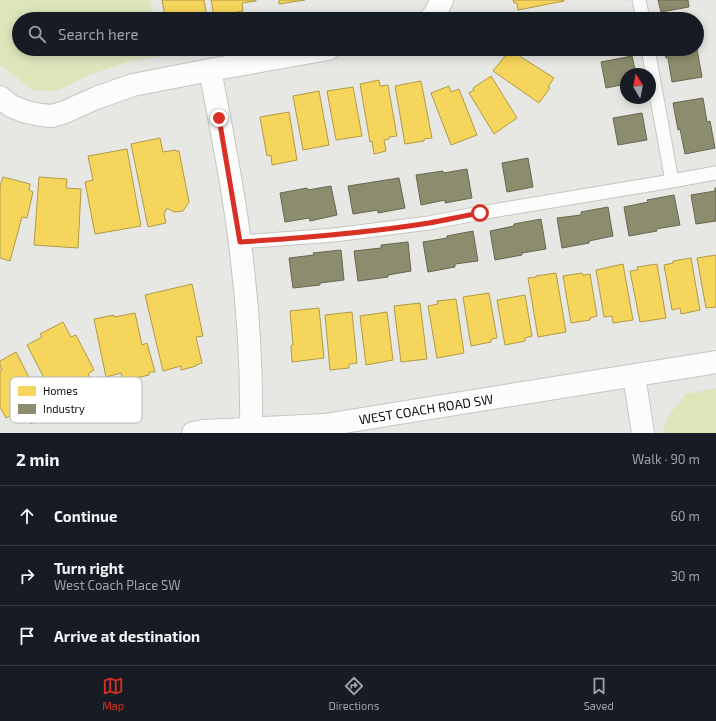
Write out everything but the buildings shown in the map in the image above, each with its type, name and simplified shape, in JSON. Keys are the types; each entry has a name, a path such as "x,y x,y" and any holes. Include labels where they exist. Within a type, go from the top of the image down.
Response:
{"street":[{"path":"436,12 442,0"},
{"path":"0,97 11,106 26,112 52,116 133,85 289,56"},
{"path":"210,70 240,242 249,326 252,389 251,429"},
{"name":"WEST COACH ROAD SW","path":"193,433 203,431 325,425 716,362"},
{"path":"634,376 643,433"}],"lane":[{"path":"639,0 642,12"},
{"path":"649,56 672,181"},
{"path":"240,242 334,235 429,223 716,173"}],"green space":[{"path":"0,0 150,0 153,12 12,12 12,56 162,56 130,61 89,75 57,91 33,90 0,65"},
{"path":"716,388 716,433 662,433 669,415 686,394"}],"route":[{"path":"219,118 240,242 334,235 429,223 480,213"}]}
